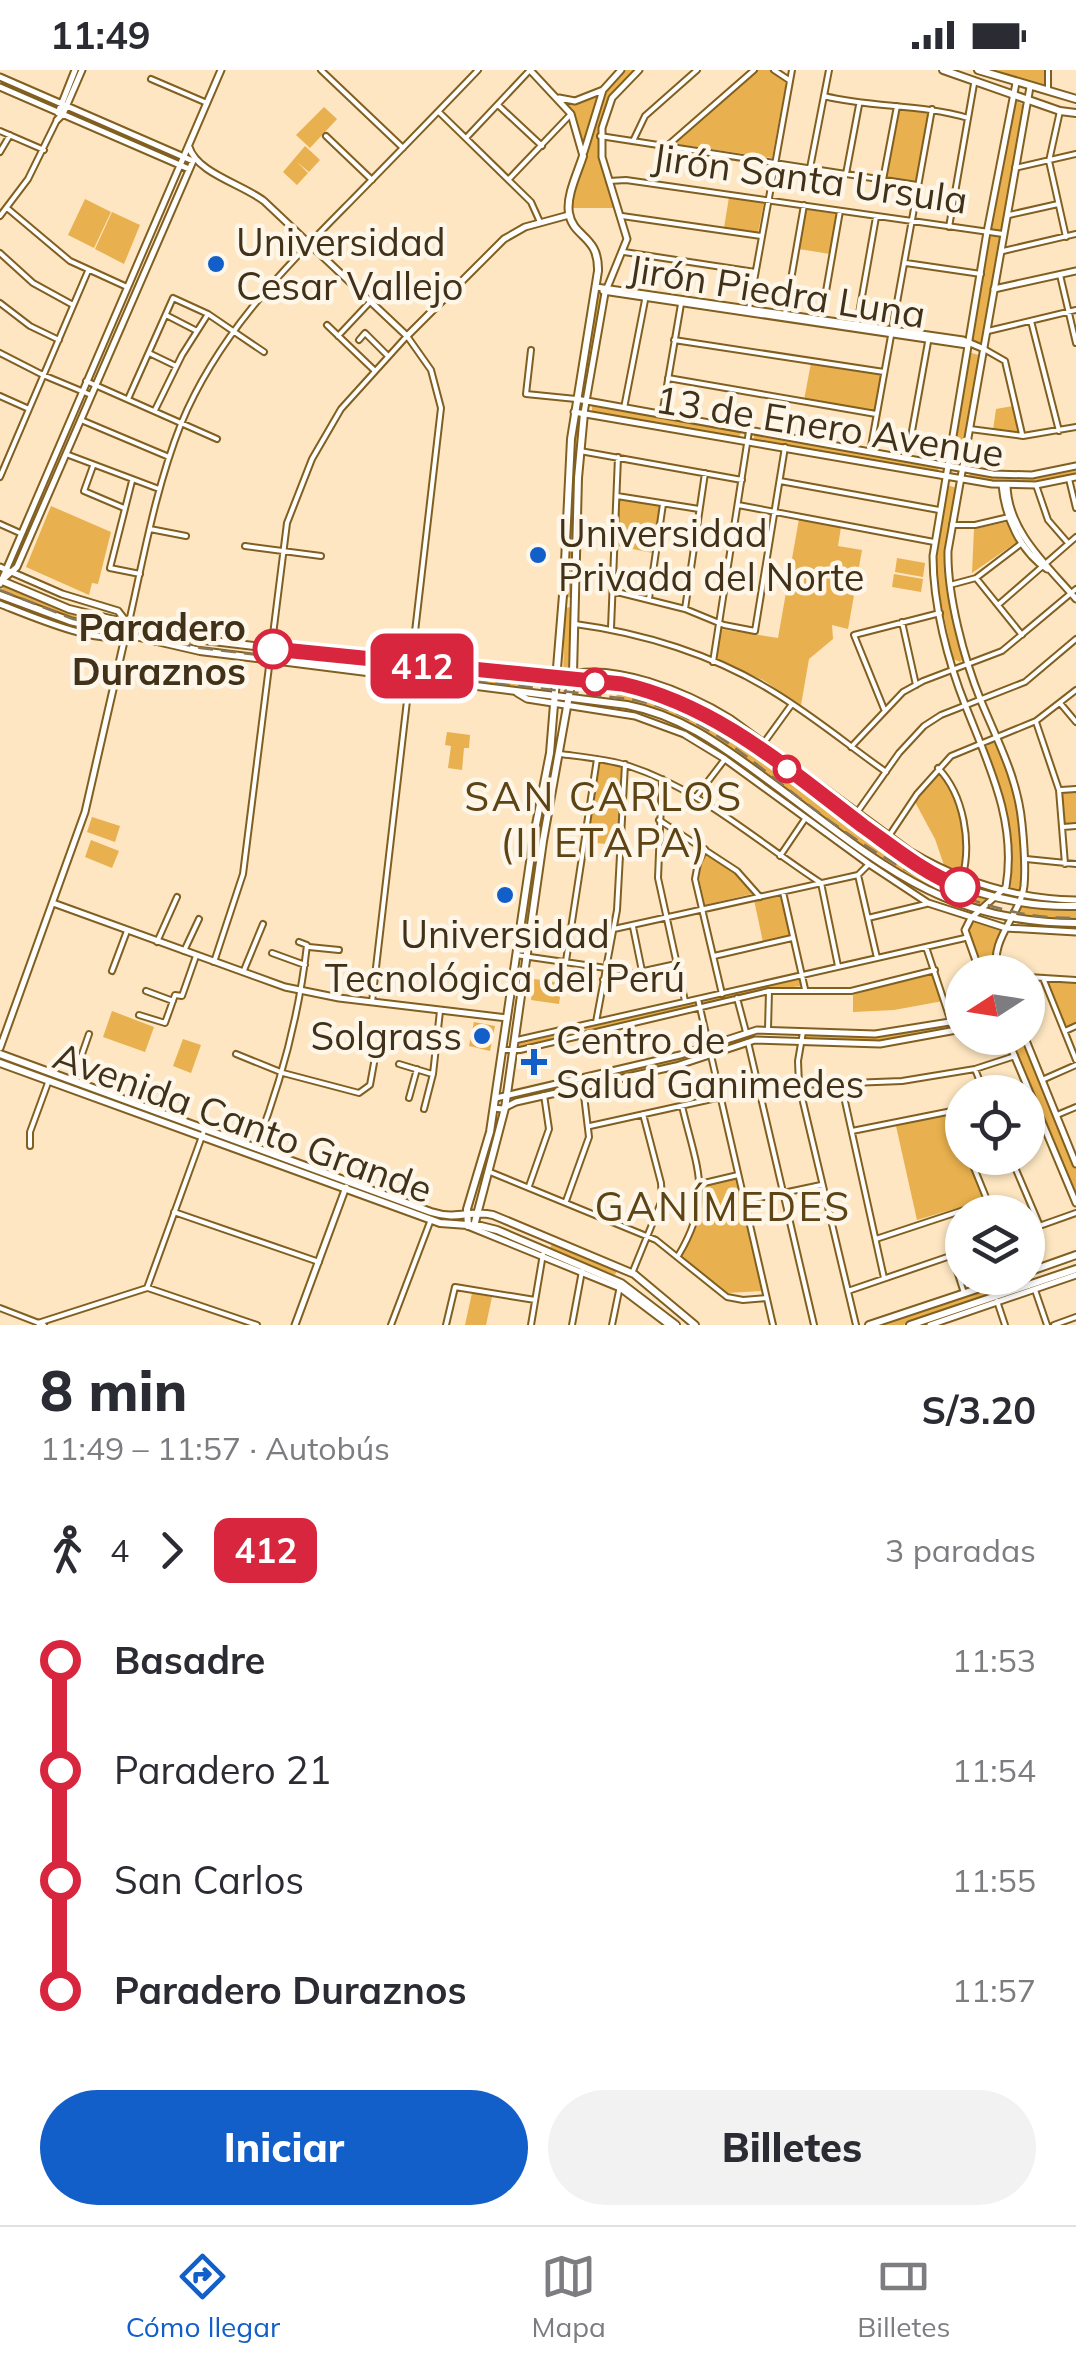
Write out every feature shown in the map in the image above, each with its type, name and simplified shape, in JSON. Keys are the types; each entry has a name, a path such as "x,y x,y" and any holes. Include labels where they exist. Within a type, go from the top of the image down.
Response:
{"main road":[{"path":"60,115 78,70"},
{"path":"221,70 0,582 69,609 168,634 238,645 558,679 638,678 714,709 940,869 1020,899"},
{"path":"530,70 572,114 583,156"},
{"path":"471,1226 466,1215 496,1098 550,753 574,412 596,287 596,250 569,215 569,204 603,90 621,70"},
{"path":"471,1226 506,1108 526,956 572,677 584,414 606,290 624,252 627,232 602,157 600,136 612,98 639,70"},
{"path":"943,70 1060,111 1076,113"},
{"path":"978,70 1076,99"},
{"path":"0,77 193,160 259,197 407,336 498,244 517,231 569,215"},
{"path":"973,955 966,938 966,923 1003,891 1008,850 1003,804 965,705 940,613 933,573 934,542 1016,83"},
{"path":"0,87 189,169 200,166"},
{"path":"997,955 1020,899 1024,858 1016,792 969,663 950,585 948,550 1030,87"},
{"path":"558,98 575,101 603,90"},
{"path":"5,570 18,567 193,160 189,148"},
{"path":"158,214 166,217"},
{"path":"994,289 1076,270"},
{"name":"Jirón Piedra Luna","path":"596,287 892,333 963,340 968,345"},
{"name":"Jirón Piedra Luna","path":"645,296 681,304 857,325 984,350"},
{"name":"13 de Enero Avenue","path":"576,399 962,469 1020,476 1076,466"},
{"name":"13 de Enero Avenue","path":"574,412 1005,485 1036,485 1072,478"},
{"path":"1005,485 1009,517 1022,543 1074,594"},
{"path":"1005,485 1017,524 1044,565"},
{"path":"5,570 62,594 118,611 128,624"},
{"path":"0,595 46,614 166,644 515,692 668,726 725,759 928,903 1006,928 1076,932"},
{"path":"563,602 576,602"},
{"path":"0,604 114,640 125,635"},
{"path":"0,1051 86,812 128,624"},
{"path":"166,644 168,634"},
{"path":"236,656 238,645"},
{"path":"572,677 642,688 705,713 780,763 920,867 951,883 997,898 1076,903"},
{"path":"568,702 646,708 691,726 901,876 940,898 1010,919 1076,923"},
{"path":"53,903 302,991 507,1018"},
{"path":"496,1098 680,1055 746,1032 768,1029 875,1034 945,1023"},
{"path":"494,1108 676,1066 748,1042 880,1044 945,1033"},
{"name":"Avenida Canto Grande","path":"0,1051 51,1076 347,1185 445,1216 466,1215"},
{"path":"1015,1056 1076,1203"},
{"name":"Avenida Canto Grande","path":"0,1063 73,1080 203,1132 256,1147 430,1220 488,1227 620,1285 672,1325"},
{"path":"1045,1088 1076,1164"},
{"path":"295,1325 347,1185"},
{"path":"466,1215 493,1214 632,1273 696,1325"},
{"path":"1045,1266 1076,1255"},
{"path":"1045,1283 1076,1272"},
{"path":"868,1325 958,1295"},
{"path":"930,1325 1011,1295"},
{"path":"910,1325 997,1300"}],"street":[{"path":"321,70 403,148"},
{"path":"128,624 169,456 204,378 234,329 309,243 478,70"},
{"path":"466,138 530,70"},
{"path":"634,141 645,116 697,70"},
{"path":"667,146 754,70"},
{"path":"774,70 789,80"},
{"path":"749,309 792,70"},
{"path":"810,168 829,70"},
{"path":"1048,70 1048,92"},
{"path":"151,80 207,103"},
{"path":"949,226 974,80"},
{"path":"824,96 860,105 932,108 968,118"},
{"path":"498,105 542,146"},
{"path":"846,174 860,105"},
{"path":"883,180 897,106"},
{"path":"870,452 932,108"},
{"path":"1060,111 1048,160 1066,236"},
{"path":"438,112 535,206 540,222"},
{"path":"508,180 572,114"},
{"path":"0,216 44,150 60,115"},
{"path":"0,131 44,150"},
{"path":"0,152 10,135"},
{"path":"326,136 372,180"},
{"path":"600,136 919,185"},
{"path":"1015,168 1076,154"},
{"name":"Jirón Santa Ursula","path":"609,181 626,180 1004,234"},
{"path":"1007,216 1058,204"},
{"path":"785,316 804,205"},
{"path":"7,208 57,253 127,287"},
{"path":"821,320 840,211"},
{"path":"622,216 761,236"},
{"path":"857,325 876,216"},
{"path":"1000,252 1076,234"},
{"path":"624,252 755,272"},
{"path":"0,253 33,283 74,305"},
{"path":"906,263 981,274"},
{"path":"0,477 88,271"},
{"path":"1060,274 1076,343"},
{"path":"624,408 645,296"},
{"path":"128,399 172,298 234,329 264,352"},
{"path":"338,336 370,301"},
{"path":"0,303 30,326 59,340"},
{"path":"662,415 681,304"},
{"path":"987,332 1076,310"},
{"path":"155,410 208,314"},
{"path":"165,315 197,331"},
{"path":"1031,321 1059,431"},
{"path":"327,325 375,371"},
{"path":"359,340 365,333 388,356"},
{"path":"214,962 243,874 282,550 295,498 342,408 407,336 431,370 441,408 372,1002"},
{"path":"674,340 884,372"},
{"path":"907,459 928,342"},
{"path":"532,350 526,394 576,399"},
{"path":"984,350 1005,360 1023,436"},
{"path":"0,352 91,395"},
{"path":"148,353 176,366"},
{"path":"668,378 876,414"},
{"path":"86,381 217,438"},
{"path":"0,396 29,409"},
{"path":"80,420 169,456"},
{"path":"970,429 1023,436 1076,427"},
{"path":"712,662 750,431"},
{"path":"613,591 755,631 785,447"},
{"path":"580,451 742,480"},
{"path":"66,454 158,489"},
{"path":"611,628 618,458"},
{"path":"92,466 84,491 124,508"},
{"path":"685,609 705,473"},
{"path":"1072,478 1076,508"},
{"path":"132,481 110,568 140,574"},
{"path":"780,481 939,510"},
{"path":"1036,485 1048,520 1068,543"},
{"path":"617,496 699,509"},
{"path":"649,599 663,504"},
{"path":"738,505 934,542"},
{"path":"952,525 975,525 1009,517"},
{"path":"0,524 20,533"},
{"path":"150,529 186,536"},
{"path":"998,605 1076,537"},
{"path":"950,585 976,578 1022,543"},
{"path":"245,546 321,556"},
{"path":"976,578 1022,634"},
{"path":"851,747 884,710 916,685 1002,650 1074,594"},
{"path":"884,710 854,634 940,613"},
{"path":"902,622 916,685"},
{"path":"575,624 611,628 712,662 762,684 886,772"},
{"path":"858,812 919,730 980,698 1025,682 1076,639"},
{"path":"889,836 938,768 958,751 1036,721 1076,690"},
{"path":"1060,703 1076,722"},
{"path":"763,744 792,704"},
{"path":"1036,721 1059,790 1065,864"},
{"path":"550,753 624,764 662,779 696,797 820,883 838,966"},
{"path":"566,961 598,759"},
{"path":"696,797 725,759"},
{"path":"596,1022 614,929 624,764"},
{"path":"938,768 954,791 963,821 966,860 962,879"},
{"path":"662,779 658,878 686,1002"},
{"path":"1059,790 1076,789"},
{"path":"780,856 807,817"},
{"path":"659,820 744,876 760,897"},
{"path":"1063,828 1076,826"},
{"path":"705,849 695,879 722,994"},
{"path":"1024,858 1076,864"},
{"path":"614,929 858,875 869,864"},
{"path":"858,875 877,958"},
{"path":"783,892 805,989"},
{"path":"158,942 176,897"},
{"path":"868,918 928,903"},
{"path":"184,951 199,919"},
{"path":"243,973 264,924"},
{"path":"633,925 642,971"},
{"path":"112,971 127,931"},
{"path":"714,956 794,937"},
{"path":"504,1039 515,1040 966,938"},
{"path":"299,942 339,950"},
{"path":"256,1147 283,1072 302,991 307,946"},
{"path":"926,947 945,1002"},
{"path":"272,953 304,965"},
{"path":"516,954 606,968"},
{"path":"139,1016 164,1024 175,995 182,996 196,956"},
{"path":"603,980 676,964"},
{"path":"503,1050 513,1051 769,991 850,990 935,970"},
{"path":"1045,978 1076,980"},
{"path":"1045,981 1076,1063 1045,1078"},
{"path":"146,991 173,1001"},
{"path":"768,1029 769,991"},
{"path":"737,998 746,1032"},
{"path":"698,999 773,1325"},
{"path":"424,1109 434,1074 440,1010"},
{"path":"1065,1031 1076,1026"},
{"path":"803,1031 799,1085 856,1325"},
{"path":"73,1080 89,1034"},
{"path":"748,1042 814,1325"},
{"path":"236,1054 357,1094 370,1085 376,1052"},
{"path":"799,1085 887,1083 975,1068 1015,1056"},
{"path":"399,1064 434,1074"},
{"path":"975,1068 978,1075"},
{"path":"408,1098 417,1069"},
{"path":"30,1146 30,1132 51,1076"},
{"path":"842,1083 884,1278"},
{"path":"566,1201 587,1148 590,1126 583,1086"},
{"path":"529,1186 550,1129 544,1096"},
{"path":"590,1126 721,1097"},
{"path":"678,1256 696,1224 702,1202 682,1106"},
{"path":"1056,1115 1076,1107"},
{"path":"852,1131 945,1113"},
{"path":"632,1273 660,1209 662,1191 644,1114"},
{"path":"147,1288 203,1132"},
{"path":"490,1172 647,1236 727,1297 767,1298"},
{"path":"700,1184 738,1175"},
{"path":"744,1201 821,1185"},
{"path":"174,1212 319,1262"},
{"path":"1045,1224 1076,1213"},
{"path":"876,1239 945,1216"},
{"path":"391,1325 430,1220"},
{"path":"530,1325 544,1253"},
{"path":"848,1291 945,1258"},
{"path":"572,1325 582,1269"},
{"path":"612,1325 620,1285"},
{"path":"446,1325 454,1286 535,1300"},
{"path":"0,1308 41,1324 147,1288 257,1325"},
{"path":"1037,1295 1047,1325"},
{"path":"997,1300 1005,1325"},
{"path":"58,1325 63,1316"},
{"path":"1054,1325 1076,1317"}],"shaded area":[{"path":"626,70 636,70 609,102 600,134 604,168 616,208 572,208 605,93"},
{"path":"757,70 770,70 786,83 772,158 675,144"},
{"path":"995,70 1046,70 1046,88"},
{"path":"598,95 583,145 577,121 565,103"},
{"path":"1012,102 1024,105 1002,231 990,230"},
{"path":"324,107 337,119 310,148 296,135"},
{"path":"898,107 930,109 917,183 885,178"},
{"path":"305,146 320,160 309,172 297,162 308,173 297,185 283,172"},
{"path":"729,197 764,202 758,233 724,228"},
{"path":"85,199 111,212 94,248 68,235"},
{"path":"805,209 837,214 830,254 799,249"},
{"path":"112,212 140,225 124,264 95,249"},
{"path":"989,235 1001,236 981,346 970,343"},
{"path":"598,293 603,296 586,393 581,394"},
{"path":"968,352 979,355 962,458 951,457"},
{"path":"811,363 881,374 874,412 804,400"},
{"path":"592,406 741,433 739,437 592,412"},
{"path":"1013,406 1019,433 993,430 996,409"},
{"path":"577,418 581,419 571,598 565,596 571,459"},
{"path":"754,434 939,469 936,472 754,440"},
{"path":"1076,468 1076,474 1022,482 968,477 971,472 1016,478"},
{"path":"947,485 957,488 947,576 966,656 960,662 953,659 935,574"},
{"path":"619,497 661,505 653,553 617,546"},
{"path":"51,506 111,532 98,584 92,583 89,595 26,567"},
{"path":"799,519 841,527 838,546 862,550 848,629 832,625 833,639 809,659 801,705 763,680 716,660 720,629 778,638"},
{"path":"1007,522 1017,542 972,573 974,529"},
{"path":"897,558 925,563 923,577 895,572"},
{"path":"894,574 923,579 921,592 892,587"},
{"path":"4,584 118,623 117,629 56,616 1,593"},
{"path":"571,607 568,675 563,675 565,608"},
{"path":"274,652 405,667 405,672 273,658"},
{"path":"414,668 531,681 530,689 413,674"},
{"path":"635,690 674,702 673,705 722,729 927,875 989,899 980,908 931,889 885,862 714,737 667,714 616,699 617,693 634,695"},
{"path":"447,732 470,735 462,770 448,768 451,746 445,745"},
{"path":"992,741 998,743 1017,814 1021,869 1020,888 1015,891 1010,886 1002,799 986,747"},
{"path":"556,759 525,951 520,952 537,827 551,760"},
{"path":"599,763 624,766 617,845 584,842"},
{"path":"938,772 952,794 960,819 962,859 958,873 945,868 915,802"},
{"path":"1076,791 1076,824 1065,824 1062,792"},
{"path":"92,817 120,826 115,842 87,832"},
{"path":"91,840 119,851 112,868 85,857"},
{"path":"706,853 736,872 756,893 705,905 699,878 702,855"},
{"path":"782,893 791,936 763,942 754,900"},
{"path":"1019,907 1076,909 1076,920 1017,917"},
{"path":"973,922 1001,931 995,955 974,955 966,937 968,925"},
{"path":"933,972 943,1001 853,1012 853,995"},
{"path":"534,979 562,983 559,1004 531,1000"},
{"path":"799,979 803,986 703,1004 704,1000"},
{"path":"1050,980 1076,981 1076,1023 1065,1028 1047,984"},
{"path":"693,1003 695,1007 520,1047 518,1044"},
{"path":"112,1011 154,1027 145,1052 103,1037"},
{"name":"Solgrass","path":"474,1022 495,1026 490,1051 469,1046"},
{"path":"945,1024 945,1031 880,1041 804,1037 806,1033 887,1035"},
{"path":"183,1039 201,1045 191,1073 173,1066"},
{"path":"705,1049 705,1054 673,1065 513,1102 509,1098"},
{"path":"1017,1055 1028,1055 1037,1075 1025,1075"},
{"path":"1045,1095 1076,1169 1076,1198 1045,1123"},
{"path":"945,1115 945,1175 974,1175 982,1195 945,1195 945,1212 917,1220 896,1126"},
{"path":"737,1177 762,1291 727,1293 681,1256 701,1216 703,1185"},
{"path":"553,1242 617,1270 615,1275 549,1250"},
{"path":"472,1293 492,1297 486,1325 465,1325"},
{"path":"967,1295 994,1295 903,1325 876,1325"}],"railway":[{"path":"0,590 73,619 200,648 653,705 716,735 824,817 925,880 999,908 1037,916 1076,918"}],"bus line":[{"name":"412","path":"273,649 622,684 658,693 722,723 902,854 960,887"}],"place":[{"name":"Universidad Cesar Vallejo","path":"216,264"},
{"name":"Universidad Privada del Norte","path":"538,555"},
{"name":"Paradero Duraznos","path":"273,649"},
{"name":"Universidad Tecnológica del Perú","path":"505,895"},
{"name":"Solgrass","path":"482,1036"},
{"name":"Centro de Salud Ganimedes","path":"534,1062"}],"district":[{"name":"SAN CARLOS (II ETAPA)","path":"604,819"},
{"name":"GANÍMEDES","path":"723,1206"}]}
